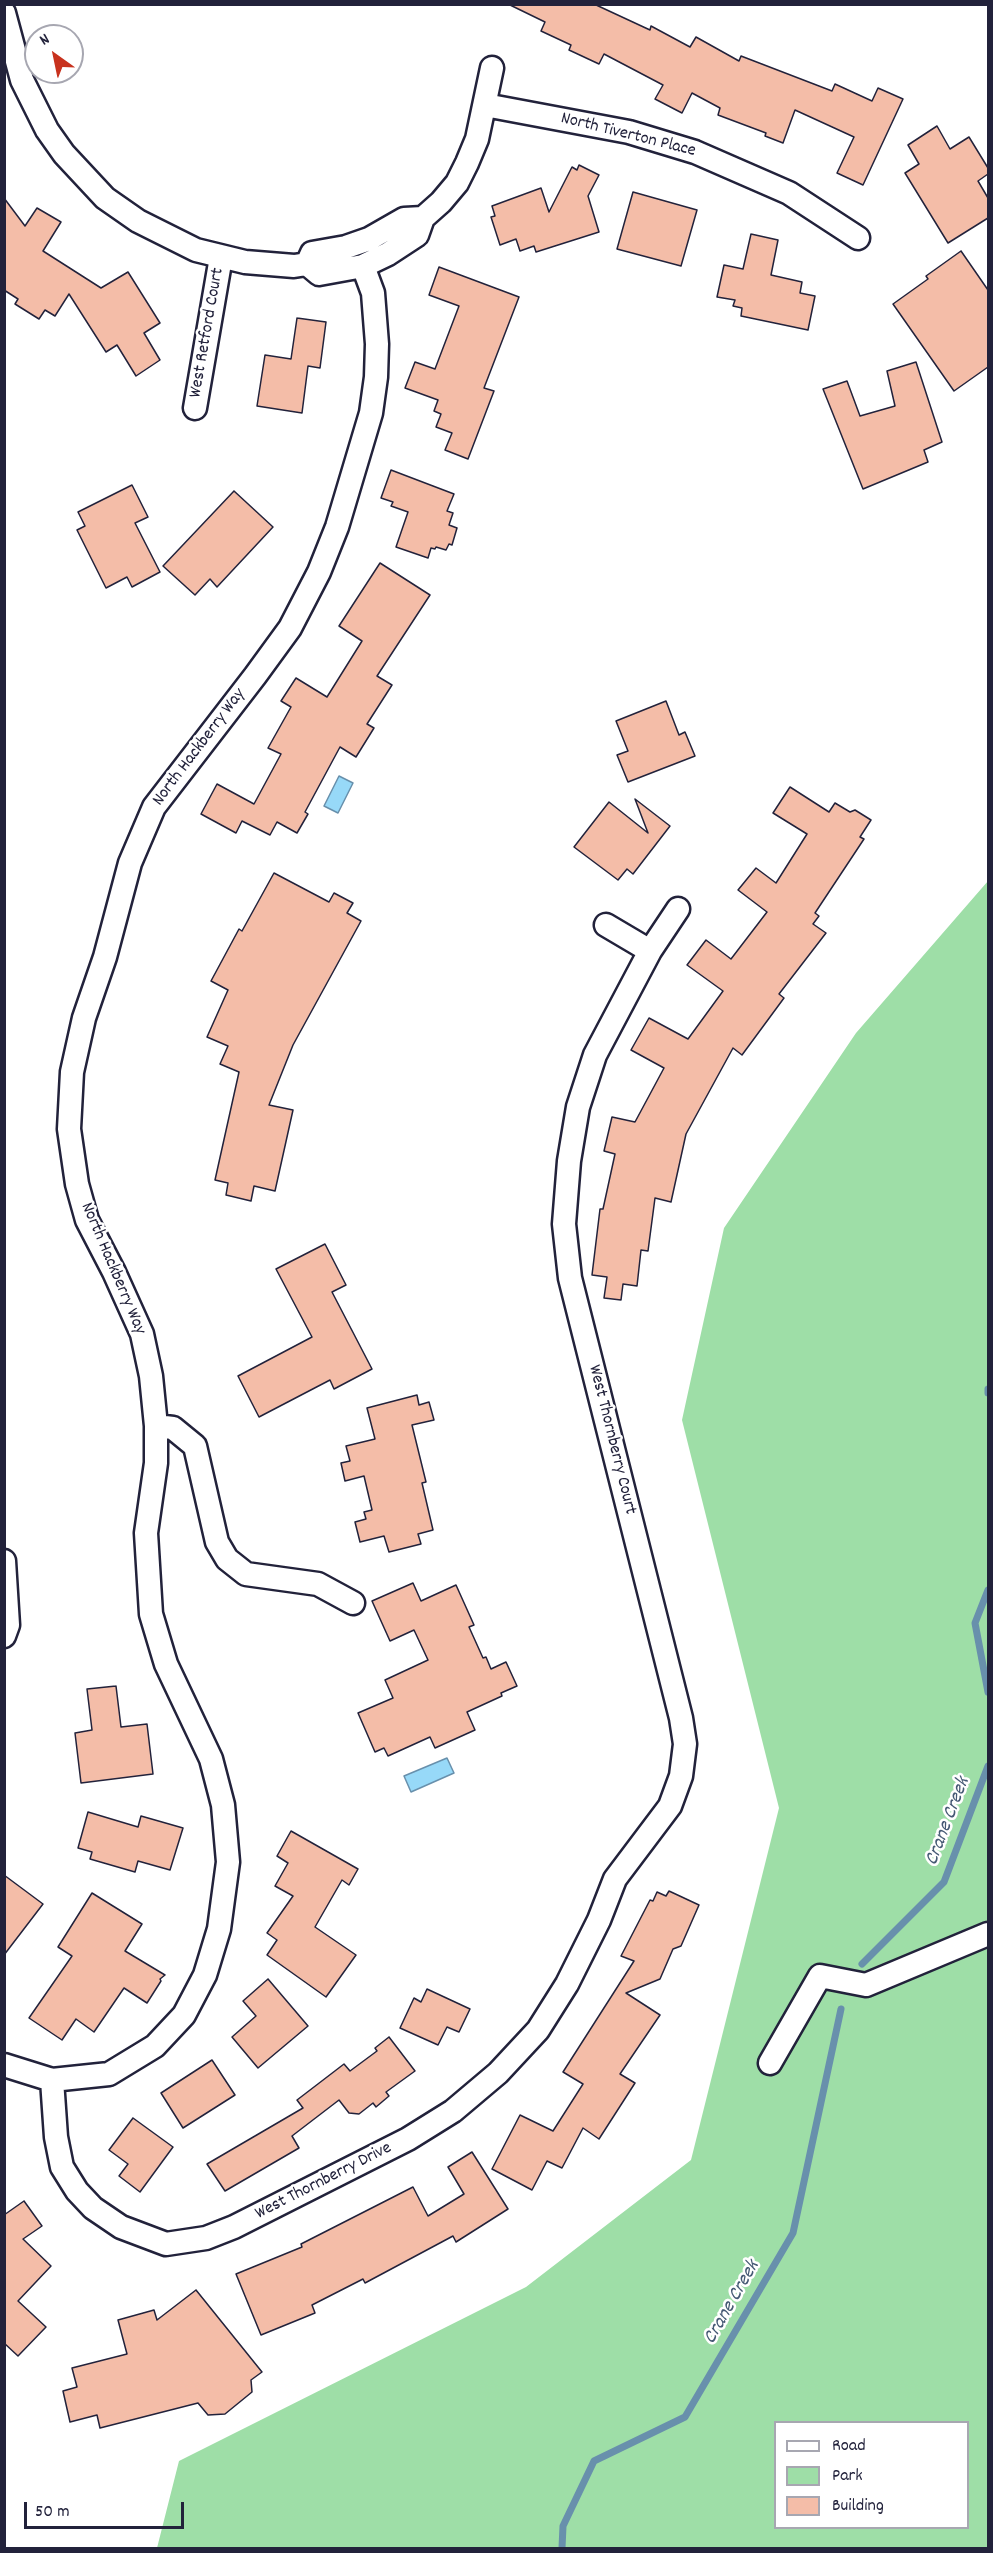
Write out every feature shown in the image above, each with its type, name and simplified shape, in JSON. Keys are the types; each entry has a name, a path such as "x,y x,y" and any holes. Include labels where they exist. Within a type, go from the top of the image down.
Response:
{"street":[{"path":"4,13 19,69 32,103 58,146 87,181 138,221 173,240 221,257 270,265 307,264 319,274 363,266 388,254 417,235 423,218 457,183 477,139 492,68"},
{"name":"North Tiverton Place","path":"486,105 628,132 695,152 789,194 858,238"},
{"path":"307,264 312,253 346,247 388,230 404,219 423,218"},
{"name":"West Retford Court","path":"195,408 221,257"},
{"name":"North Hackberry Way","path":"4,2065 52,2080 109,2074 155,2046 184,2015 204,1975 219,1929 228,1862 223,1805 211,1759 166,1664 151,1614 146,1533 156,1463 156,1426 151,1376 141,1334 114,1272 87,1220 77,1184 69,1129 72,1072 84,1018 109,946 130,862 154,807 290,628 319,572 337,527 370,413 376,377 377,344 373,293 363,266"},
{"name":"West Thornberry Court","path":"599,1920 615,1879 670,1806 681,1776 685,1743 678,1707 570,1278 564,1224 569,1161 578,1107 595,1055 650,951 678,909"},
{"path":"606,925 650,951"},
{"path":"156,1426 173,1428 195,1446 217,1542 227,1559 246,1574 318,1584 353,1603"},
{"path":"4,1561 8,1625 4,1636"},
{"name":"West Thornberry Drive","path":"52,2080 56,2138 62,2167 77,2191 93,2208 121,2227 166,2244 206,2238 234,2227 408,2139 453,2111 498,2073 538,2030 567,1984 599,1920"},
{"path":"770,2063 820,1976 866,1985 988,1934"}],"green space":[{"path":"988,881 988,2548 157,2548 179,2461 526,2287 691,2160 779,1808 682,1420 724,1228 856,1033"}],"water":[{"path":"339,776 353,783 338,813 324,806"},
{"path":"447,1758 454,1773 411,1792 404,1776"}],"building":[{"path":"508,4 594,4 650,30 651,26 690,47 696,37 739,61 741,56 832,91 835,84 872,101 878,88 903,99 863,185 837,173 854,137 795,110 783,143 765,136 766,133 718,115 720,108 692,93 682,113 655,99 663,85 604,54 599,64 569,50 571,45 541,31 545,22"},
{"path":"937,126 950,149 969,137 988,168 988,174 978,181 988,198 988,218 948,243 905,173 919,164 908,145"},
{"path":"579,165 599,175 588,196 599,232 536,252 534,246 520,251 516,239 500,245 491,217 495,216 492,206 541,188 549,212 572,167 577,170"},
{"path":"633,192 697,210 681,266 617,249"},
{"path":"4,198 25,226 37,208 61,222 43,251 101,288 128,272 160,323 144,333 160,360 136,376 117,345 106,352 69,294 55,316 45,310 39,319 15,304 18,299 4,290"},
{"path":"751,234 778,240 771,275 802,282 800,293 815,296 808,330 741,316 742,308 733,306 735,300 717,297 724,265 743,269"},
{"path":"961,251 988,290 988,367 954,391 893,304"},
{"path":"439,267 519,297 484,388 494,391 468,459 445,450 452,433 436,427 441,414 434,411 438,400 405,388 415,362 435,369 459,306 429,295"},
{"path":"297,318 326,322 320,368 308,366 302,413 257,406 265,355 291,359"},
{"path":"916,362 942,442 924,450 928,462 863,489 823,389 847,381 860,416 895,406 887,371"},
{"path":"391,470 454,494 447,511 453,513 449,525 457,528 452,545 449,544 446,550 431,548 428,558 396,547 408,512 391,506 393,502 381,498"},
{"path":"132,485 148,517 135,523 160,572 132,587 127,577 106,588 77,530 85,526 78,512"},
{"path":"234,491 273,527 217,587 210,579 195,595 163,566"},
{"path":"380,563 430,595 377,676 392,685 367,724 374,728 356,757 340,747 305,812 308,814 297,833 277,822 270,835 242,821 236,833 201,814 217,784 254,804 281,754 268,748 291,707 281,701 296,678 327,697 362,641 339,626"},
{"path":"666,701 679,735 685,732 695,756 628,782 617,755 628,751 616,721"},
{"path":"790,787 829,812 835,803 850,812 855,810 871,820 860,837 864,839 815,913 819,916 813,924 826,933 779,994 784,998 742,1055 733,1048 686,1134 671,1202 655,1198 648,1251 641,1250 637,1286 623,1284 621,1300 604,1298 607,1277 592,1275 600,1209 603,1209 615,1154 604,1151 612,1117 635,1122 664,1068 631,1050 649,1018 688,1039 723,991 687,965 706,940 731,959 767,912 738,890 756,868 776,883 807,834 773,813"},
{"path":"635,799 670,826 633,874 627,869 618,880 574,847 609,802 648,833"},
{"path":"274,873 329,902 334,893 353,903 347,913 361,921 293,1045 269,1105 293,1110 275,1191 254,1186 251,1201 226,1195 228,1183 215,1180 239,1072 220,1064 228,1046 207,1037 228,990 211,981 239,929 242,931"},
{"path":"325,1244 346,1285 332,1292 372,1369 334,1389 330,1380 259,1417 238,1376 312,1337 276,1269"},
{"path":"417,1395 419,1405 429,1402 434,1420 412,1425 426,1482 422,1483 433,1530 418,1534 421,1544 389,1552 384,1536 360,1542 355,1522 366,1519 364,1512 372,1510 364,1476 345,1481 341,1463 350,1461 346,1446 375,1439 367,1408"},
{"path":"413,1583 421,1601 456,1585 474,1625 469,1627 483,1658 486,1657 491,1669 506,1662 517,1686 501,1693 502,1696 467,1712 475,1730 435,1748 430,1737 388,1756 384,1748 375,1752 358,1713 393,1698 385,1680 428,1660 414,1630 390,1641 372,1601"},
{"path":"116,1686 121,1727 147,1724 153,1774 81,1783 75,1733 92,1730 87,1689"},
{"path":"88,1812 138,1827 141,1816 183,1828 170,1870 138,1861 135,1872 90,1859 92,1852 78,1848"},
{"path":"291,1831 358,1869 349,1885 342,1880 315,1927 356,1955 326,1997 267,1955 277,1940 267,1933 293,1896 275,1886 288,1863 277,1856"},
{"path":"4,1875 43,1904 4,1955"},
{"path":"669,1891 699,1905 681,1946 673,1949 660,1979 626,1993 660,2015 620,2074 635,2083 599,2139 583,2128 562,2168 547,2161 532,2190 492,2169 520,2115 553,2131 583,2084 563,2072 634,1961 621,1956 650,1900 653,1901 657,1892 666,1896"},
{"path":"92,1893 142,1924 125,1951 165,1975 160,1979 161,1981 147,2003 124,1988 94,2032 76,2019 62,2040 29,2018 72,1956 58,1947"},
{"path":"268,1979 308,2026 258,2068 232,2037 256,2016 243,2001"},
{"path":"427,1989 470,2009 459,2032 447,2027 438,2045 400,2028 414,1998 421,2002"},
{"path":"389,2037 415,2071 386,2092 389,2096 376,2107 373,2103 359,2114 349,2113 339,2100 292,2136 299,2148 225,2191 207,2164 303,2108 297,2100 344,2064 350,2071 377,2051 375,2048"},
{"path":"212,2060 235,2095 183,2128 161,2093"},
{"path":"133,2118 173,2147 140,2192 119,2176 128,2164 109,2150"},
{"path":"472,2152 508,2209 456,2242 453,2236 365,2283 363,2279 312,2305 315,2313 261,2335 236,2274 302,2247 301,2244 413,2187 428,2216 464,2194 448,2167"},
{"path":"24,2201 42,2226 23,2239 51,2266 18,2301 46,2327 18,2356 4,2343 4,2215"},
{"path":"196,2290 262,2372 251,2380 252,2392 225,2414 208,2415 198,2403 100,2428 97,2415 70,2422 63,2391 77,2387 72,2368 127,2354 118,2320 154,2310 157,2320"}],"waterway":[{"name":"Crane Creek","path":"988,1590 975,1623 988,1692"},
{"name":"Crane Creek","path":"862,1964 944,1882 988,1766"},
{"name":"Crane Creek","path":"562,2548 563,2526 594,2461 685,2417 793,2233 841,2009"}]}
